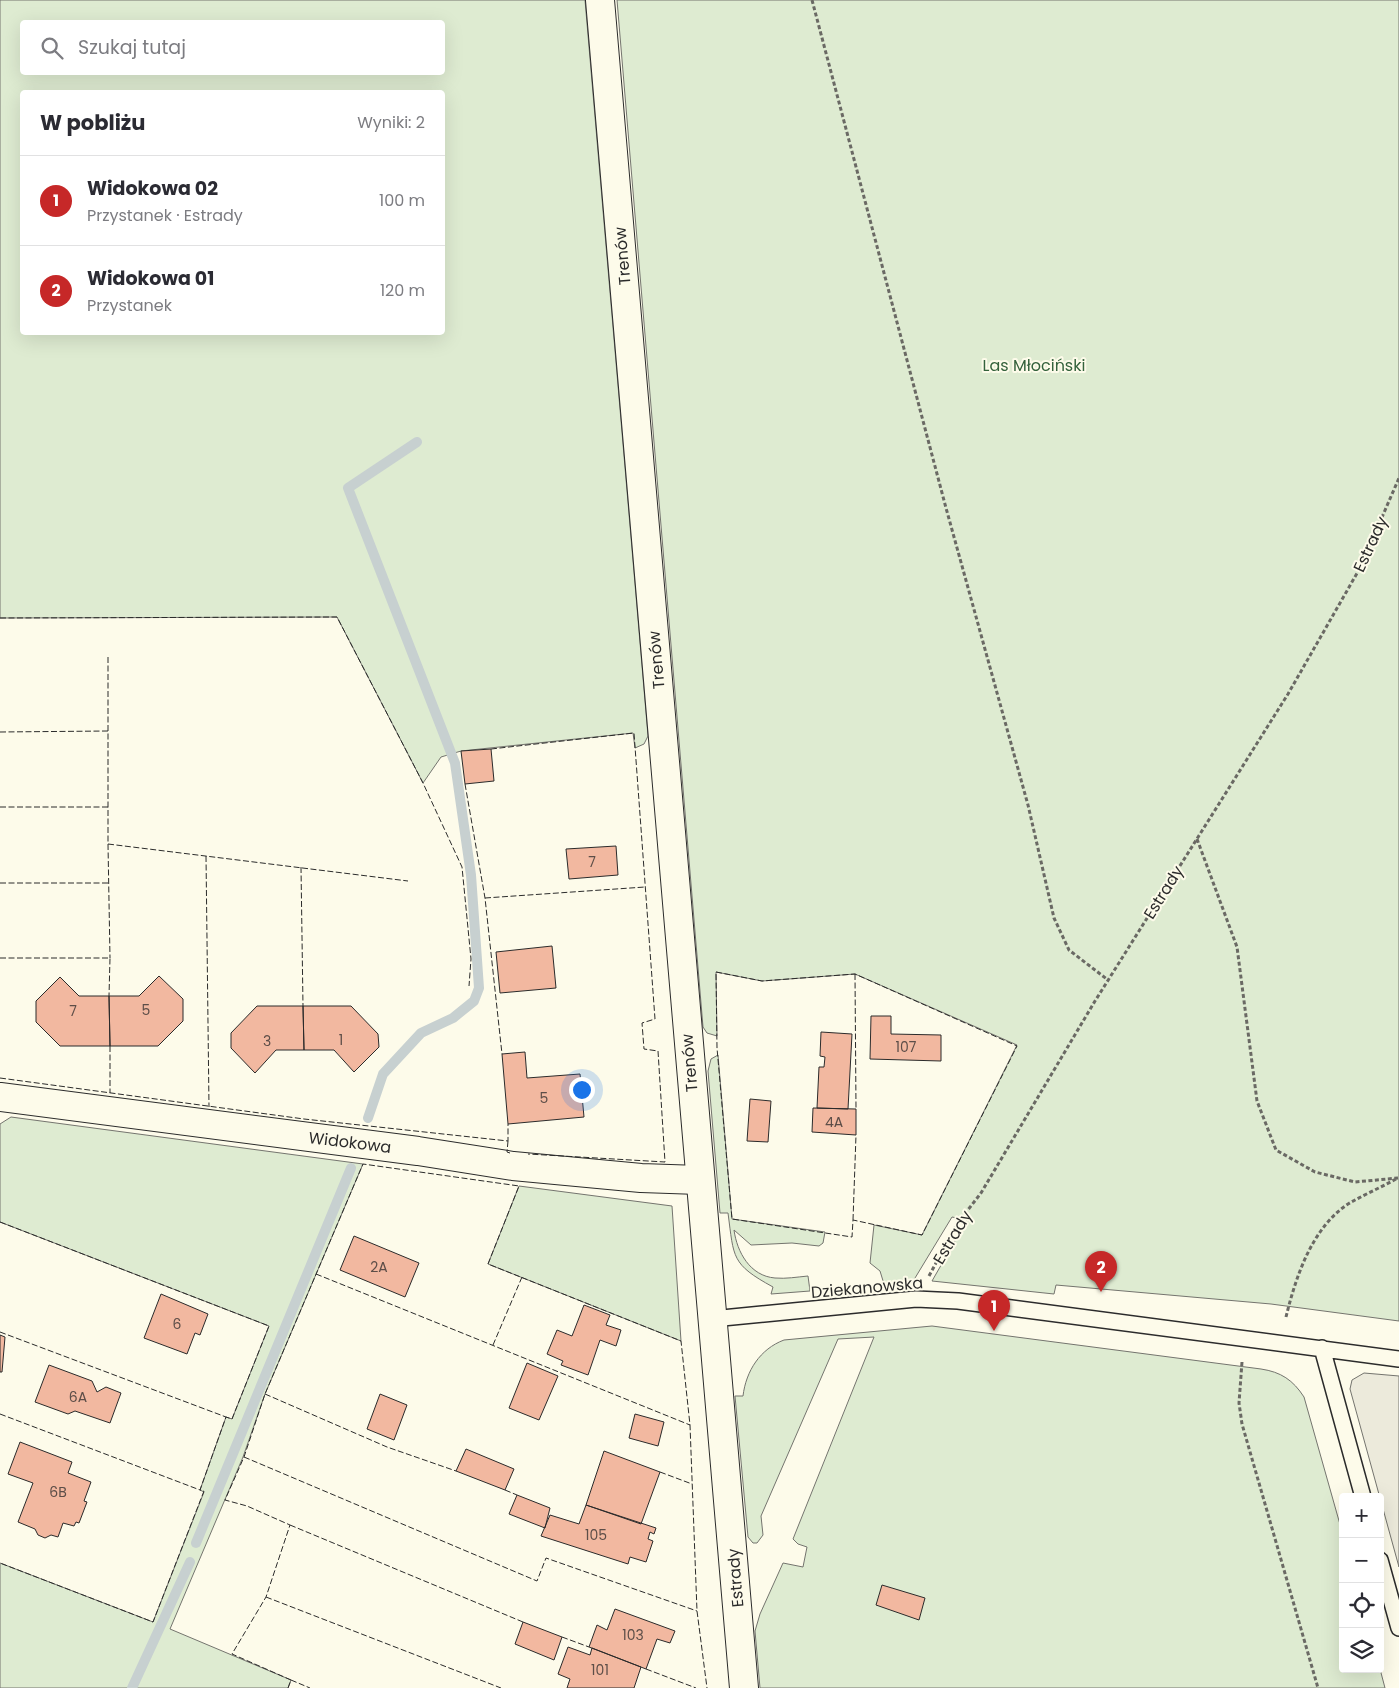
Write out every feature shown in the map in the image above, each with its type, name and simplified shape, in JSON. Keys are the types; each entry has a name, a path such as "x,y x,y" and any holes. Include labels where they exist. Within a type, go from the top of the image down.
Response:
{"main road":[{"name":"Trenów","path":"600,0 712,1319"},
{"name":"Widokowa","path":"0,1097 418,1151 513,1166 641,1178 700,1180"},
{"name":"Estrady","path":"712,1319 744,1688"}],"lane":[{"name":"Dziekanowska","path":"712,1319 916,1299 994,1305 1399,1359"},
{"path":"1322,1348 1362,1493"},
{"path":"1384,1574 1399,1628"}],"path":[{"path":"812,0 946,508 1028,805 1054,918 1069,950 1108,980"},
{"name":"Estrady","path":"916,1299 957,1224 981,1193 1108,980 1288,694 1355,576 1399,478"},
{"path":"1197,839 1238,947 1257,1101 1276,1150 1315,1172 1355,1182 1399,1178"},
{"path":"1286,1316 1295,1282 1318,1233 1347,1205 1399,1178"},
{"path":"1242,1361 1239,1403 1242,1424 1318,1688"}],"green space":[{"path":"0,0 585,0 648,736 644,744 635,748 633,733 461,751 441,757 423,783 337,617 0,618"},
{"name":"Las Młociński","path":"617,0 1399,0 1399,1321 1271,1304 1056,1285 1054,1294 932,1281 967,1220 952,1217 912,1283 884,1284 880,1271 870,1263 874,1225 922,1235 1017,1045 855,974 762,981 716,972 717,1036 707,1033 703,1027"},
{"path":"718,1055 732,1219 825,1232 823,1243 819,1246 792,1243 751,1245 734,1230 738,1246 746,1262 758,1273 775,1278 808,1276 810,1291 771,1294 773,1287 749,1272 737,1258 728,1213 720,1213 708,1071 711,1059"},
{"path":"11,1117 363,1164 265,1394 243,1457 170,1629 291,1680 288,1688 0,1688 0,1563 153,1622 204,1492 200,1490 226,1417 232,1419 269,1326 0,1222 0,1124"},
{"path":"519,1186 672,1206 681,1341 488,1264"},
{"path":"932,1326 1261,1369 1275,1372 1286,1378 1291,1381 1304,1397 1339,1521 1339,1673 1381,1673 1385,1688 760,1688 755,1631 760,1614 783,1563 803,1567 807,1547 798,1544 793,1539 874,1337 838,1339 761,1516 763,1535 757,1543 753,1543 748,1537 735,1396 743,1396 747,1378 761,1355 775,1344 784,1340"}],"shaded area":[{"path":"1364,1373 1399,1376 1399,1567 1384,1513 1384,1493 1379,1493 1350,1389 1352,1380"}],"building":[{"path":"491,749 494,781 465,784 461,751"},
{"path":"616,846 618,875 569,879 566,849"},
{"path":"552,946 556,988 500,993 496,952"},
{"path":"159,976 183,999 183,1021 158,1046 110,1046 109,996 139,996"},
{"path":"60,977 79,996 109,996 110,1046 60,1046 36,1022 36,1001"},
{"path":"257,1006 303,1006 304,1050 276,1050 255,1073 231,1048 231,1033"},
{"path":"303,1006 351,1006 378,1034 379,1047 354,1072 334,1050 304,1050"},
{"path":"871,1016 891,1016 891,1034 941,1035 941,1061 870,1059"},
{"path":"821,1032 852,1034 848,1109 817,1108 819,1067 824,1067 825,1057 820,1056"},
{"path":"525,1052 527,1078 580,1074 584,1117 508,1124 502,1054"},
{"path":"750,1099 771,1101 768,1142 747,1141"},
{"path":"813,1108 856,1109 856,1135 812,1132"},
{"path":"354,1236 419,1263 405,1297 340,1270"},
{"path":"161,1294 208,1314 200,1335 195,1333 187,1354 144,1338"},
{"path":"584,1305 610,1315 606,1325 621,1330 616,1346 600,1340 588,1375 561,1365 563,1361 547,1354 557,1330 572,1336"},
{"path":"0,1335 5,1337 2,1372 0,1372"},
{"path":"527,1363 558,1376 539,1420 509,1408"},
{"path":"49,1365 92,1381 97,1392 106,1387 121,1393 110,1423 75,1411 68,1414 35,1402"},
{"path":"380,1394 407,1405 394,1440 367,1429"},
{"path":"635,1414 664,1422 658,1446 629,1438"},
{"path":"20,1442 72,1462 68,1473 91,1482 84,1501 87,1502 79,1523 76,1522 74,1526 63,1523 58,1537 51,1535 45,1538 38,1535 35,1529 18,1522 33,1483 8,1474"},
{"path":"466,1449 514,1469 505,1490 456,1471"},
{"path":"604,1451 660,1472 641,1524 586,1505"},
{"path":"517,1495 550,1508 545,1528 509,1514"},
{"path":"586,1505 656,1528 654,1534 650,1532 648,1539 653,1541 646,1562 630,1557 628,1564 541,1536 550,1515 579,1524"},
{"path":"882,1585 925,1598 919,1620 876,1605"},
{"path":"615,1609 675,1631 670,1643 657,1639 646,1669 589,1647 597,1625 607,1630"},
{"path":"523,1622 562,1637 554,1660 515,1644"},
{"path":"568,1647 590,1655 592,1648 641,1667 634,1688 567,1688 570,1679 558,1674"}],"waterway":[{"path":"368,1118 383,1074 421,1033 453,1018 474,1001 479,988 471,875 455,763 348,488 417,442"},
{"path":"196,1543 351,1168"},
{"path":"132,1688 190,1562"}],"fence":[{"path":"0,618 337,617 423,783 462,867 471,959 469,986"},
{"path":"108,657 108,844 408,881"},
{"path":"0,732 108,731"},
{"path":"491,749 634,733 655,1019 642,1023 644,1049 658,1051 665,1162 528,1154"},
{"path":"465,784 485,898 502,1054"},
{"path":"0,807 108,807"},
{"path":"108,844 110,958"},
{"path":"206,856 209,1107"},
{"path":"301,867 303,1006"},
{"path":"0,883 109,883"},
{"path":"485,898 645,887"},
{"path":"0,958 110,958 109,996"},
{"path":"716,972 762,981 855,974 1017,1046 922,1235 853,1220 852,1237 732,1219 717,1048 716,972"},
{"path":"855,974 856,1109"},
{"path":"110,1046 110,1093"},
{"path":"0,1078 304,1119 508,1141 508,1124"},
{"path":"853,1220 856,1135"},
{"path":"508,1141 507,1152 510,1153"},
{"path":"288,1688 291,1680 232,1654 266,1597 290,1525 247,1506 225,1500 244,1457 265,1394 363,1164 519,1186 488,1264 681,1341 690,1425 697,1611 707,1688"},
{"path":"0,1222 269,1326 232,1419 226,1417 200,1490 204,1491 153,1622 0,1563"},
{"path":"316,1274 690,1425"},
{"path":"493,1345 522,1277"},
{"path":"0,1332 226,1417"},
{"path":"265,1394 387,1447 456,1471"},
{"path":"0,1414 200,1490"},
{"path":"244,1457 537,1581 546,1558 697,1611"},
{"path":"660,1472 692,1484"},
{"path":"505,1490 517,1495"},
{"path":"290,1525 523,1622"},
{"path":"266,1597 501,1688"},
{"path":"562,1637 589,1647"},
{"path":"646,1669 696,1688"},
{"path":"291,1680 310,1688"}],"place":[{"name":"Widokowa 01","path":"1101,1292"},
{"name":"Widokowa 02","path":"994,1331"}]}
